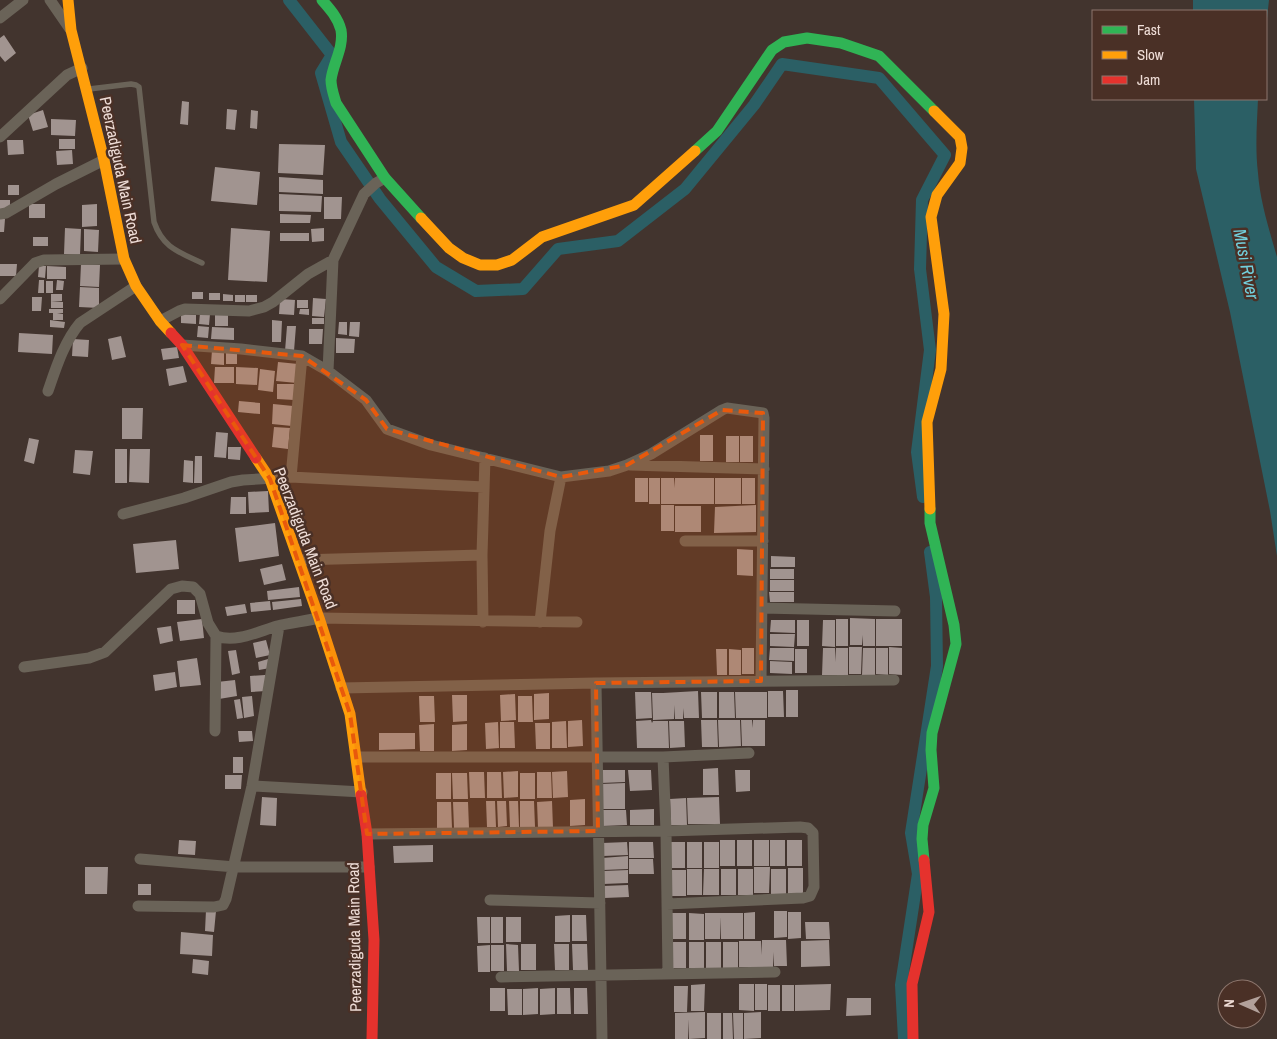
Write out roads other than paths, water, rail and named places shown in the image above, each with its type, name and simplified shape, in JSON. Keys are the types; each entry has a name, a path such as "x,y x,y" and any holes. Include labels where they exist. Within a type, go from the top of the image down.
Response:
{"street":[{"path":"0,18 23,0"},
{"path":"50,0 71,30"},
{"name":"Peerzadiguda Main Road","path":"68,0 71,30 104,160 124,260 136,286 160,321 182,345 270,479 319,618 350,714 358,757 367,834 374,940 372,1039"},
{"path":"322,0 336,16 341,32 340,50 332,76 332,89 336,103 381,181 449,248 464,258 480,265 497,265 512,260 542,237 634,205 717,131 772,50 784,42 807,38 842,43 879,56 960,137 963,150 962,159 937,194 933,202 931,217 944,314 941,369 927,422 930,522 954,625 956,644 932,733 931,750 934,788 923,825 922,839 929,912 912,984 913,1039"},
{"path":"0,137 67,75 82,68"},
{"path":"0,214 6,213 56,184 104,160"},
{"path":"328,372 333,260 364,194 381,181"},
{"path":"0,300 35,263 44,260 124,260"},
{"path":"160,321 186,309 249,311 264,307 308,274 333,260"},
{"path":"48,391 60,358 80,322 136,286"},
{"path":"182,345 302,356 328,372 366,400 387,430 432,445 561,477 609,471 627,465 651,454 727,408 763,414 761,681"},
{"path":"291,478 302,356"},
{"path":"483,622 482,555 486,458"},
{"path":"627,465 764,469"},
{"path":"540,622 550,531 561,477"},
{"path":"123,514 184,498 232,482 270,479 291,478 484,486"},
{"path":"685,541 763,541"},
{"path":"299,560 482,555"},
{"path":"24,667 89,658 105,652 171,589 182,586 193,587 200,594 208,623 216,636 214,731"},
{"path":"762,608 895,611"},
{"path":"216,636 224,639 235,639 279,626 319,618 577,622"},
{"path":"138,906 214,907 222,905 226,899 235,867 252,786 279,626"},
{"path":"341,688 894,680"},
{"path":"596,683 602,1039"},
{"path":"358,757 663,757 749,754"},
{"path":"663,757 668,974"},
{"path":"252,786 362,792"},
{"path":"367,834 666,831 800,827 808,828 814,833 814,887 810,896 803,898 667,904"},
{"path":"140,859 235,867 368,867"},
{"path":"490,900 600,903"},
{"path":"501,977 775,972"}],"lane":[{"path":"87,90 131,84 139,87 154,222 159,236 170,248 202,263"}],"water":[{"path":"1193,0 1269,0 1267,19 1267,10 1193,10"},
{"name":"Musi River","path":"1194,100 1258,100 1256,145 1259,184 1265,215 1277,257 1277,556 1270,511 1230,312 1196,169"}],"waterway":[{"path":"289,0 332,55 321,73 341,142 380,199 436,267 476,291 523,289 558,249 618,241 685,189 754,105 782,64 879,78 945,155 922,200 920,269 930,350 917,452 923,497"},
{"path":"904,1039 901,985 918,874 911,833 937,666 936,597 930,552"}]}
